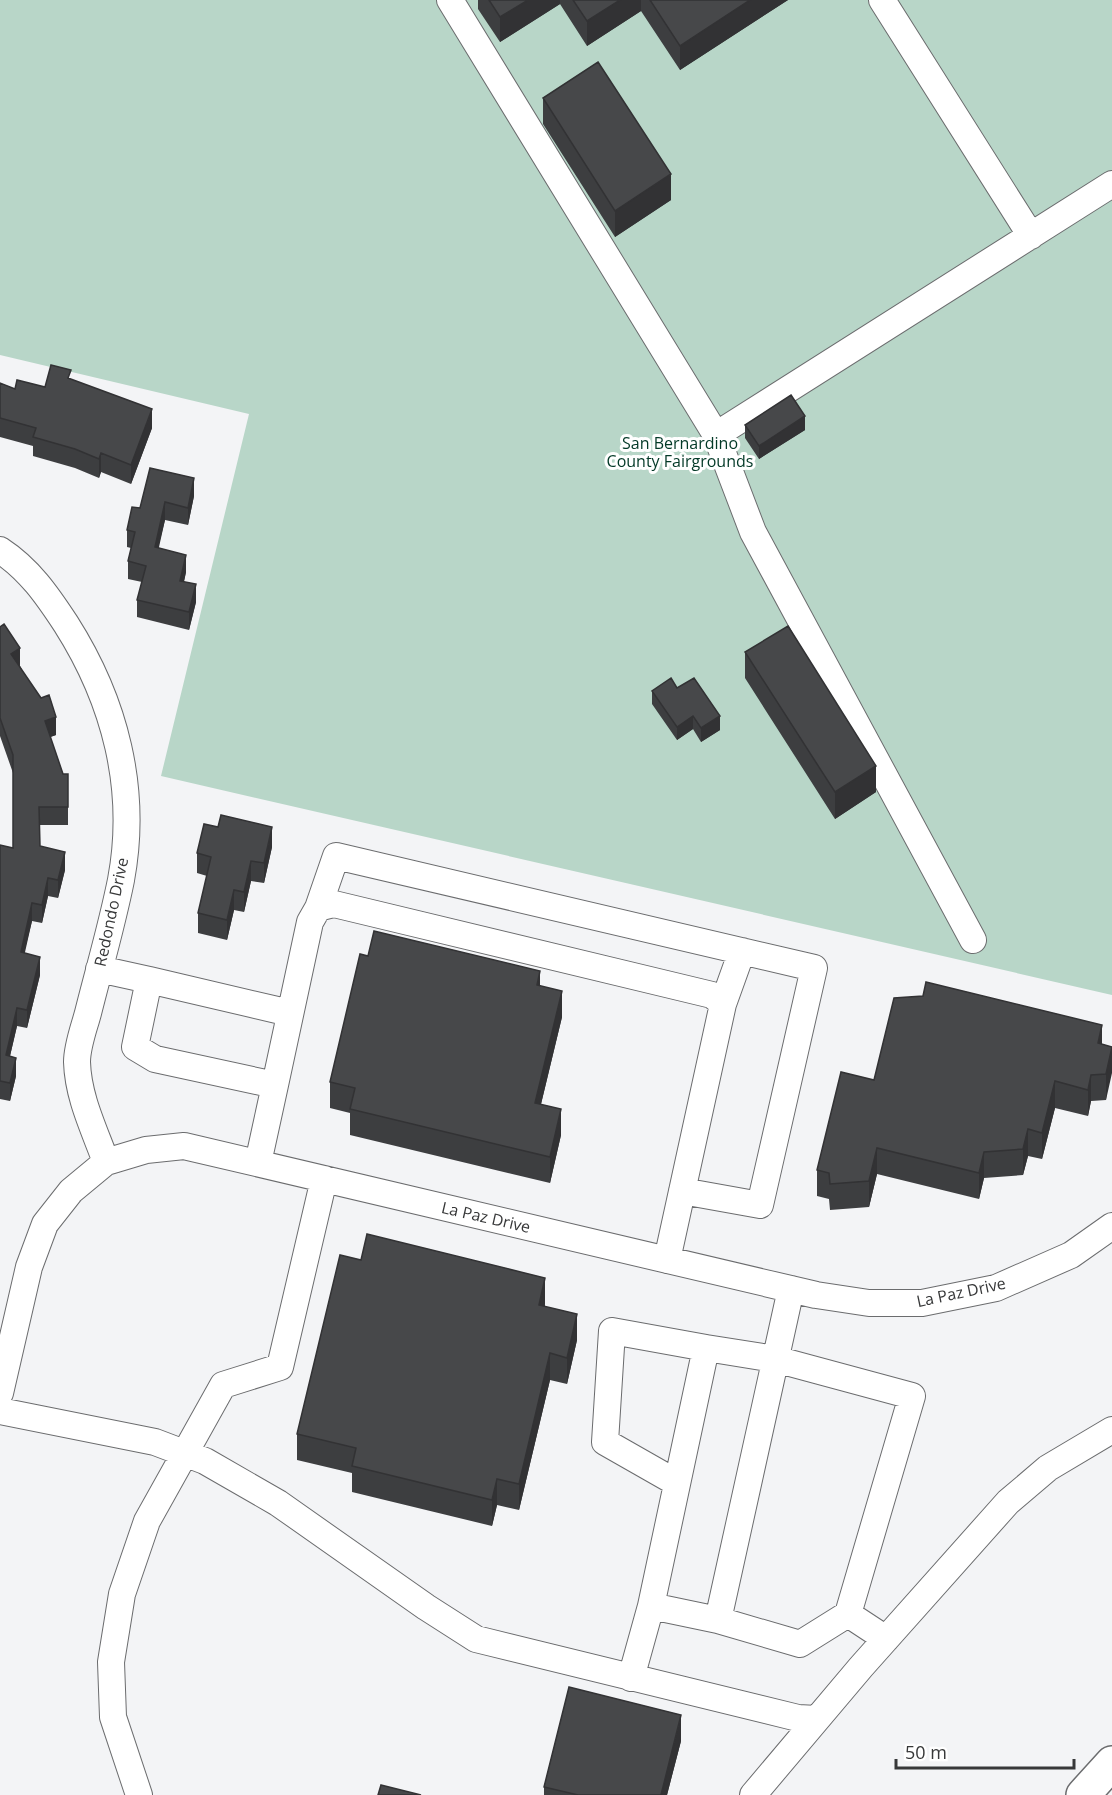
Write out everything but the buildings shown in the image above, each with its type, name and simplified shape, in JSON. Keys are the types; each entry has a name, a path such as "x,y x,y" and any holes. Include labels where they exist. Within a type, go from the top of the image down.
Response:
{"highway":[{"path":"1083,1795 1112,1763"}],"street":[{"path":"450,0 716,435 753,532 973,940"},
{"path":"882,0 1031,236"},
{"path":"716,435 1112,184"},
{"name":"Redondo Drive","path":"0,550 21,564 49,597 80,645 107,703 122,755 128,810 121,879 77,1059 79,1090 106,1162"},
{"path":"258,1163 310,922 318,908 336,856 814,968 760,1205 682,1191"},
{"path":"318,908 334,904 605,967 712,995 723,1004"},
{"path":"666,1260 723,1004 742,951"},
{"path":"99,969 290,1013"},
{"path":"149,980 135,1047 156,1059 275,1085"},
{"name":"La Paz Drive","path":"0,1393 29,1267 45,1224 71,1191 106,1162 146,1150 184,1146 666,1260 868,1303 922,1303 996,1288 1071,1256 1112,1226"},
{"path":"139,1795 113,1717 111,1662 122,1594 147,1521 224,1385 280,1367 324,1179"},
{"path":"718,1620 791,1288"},
{"path":"651,1606 718,1620 800,1644 848,1614 912,1396 775,1359 612,1330 605,1442 677,1483"},
{"path":"632,1678 651,1606 706,1348"},
{"path":"0,1411 155,1442 205,1461 278,1503 476,1639 798,1718 817,1719"},
{"path":"753,1795 886,1639 1008,1502 1048,1468 1112,1430"},
{"path":"848,1614 886,1639"}],"green space":[{"name":"San Bernardino County Fairgrounds","path":"0,0 1112,0 1112,995 161,776 249,414 0,355"}]}
